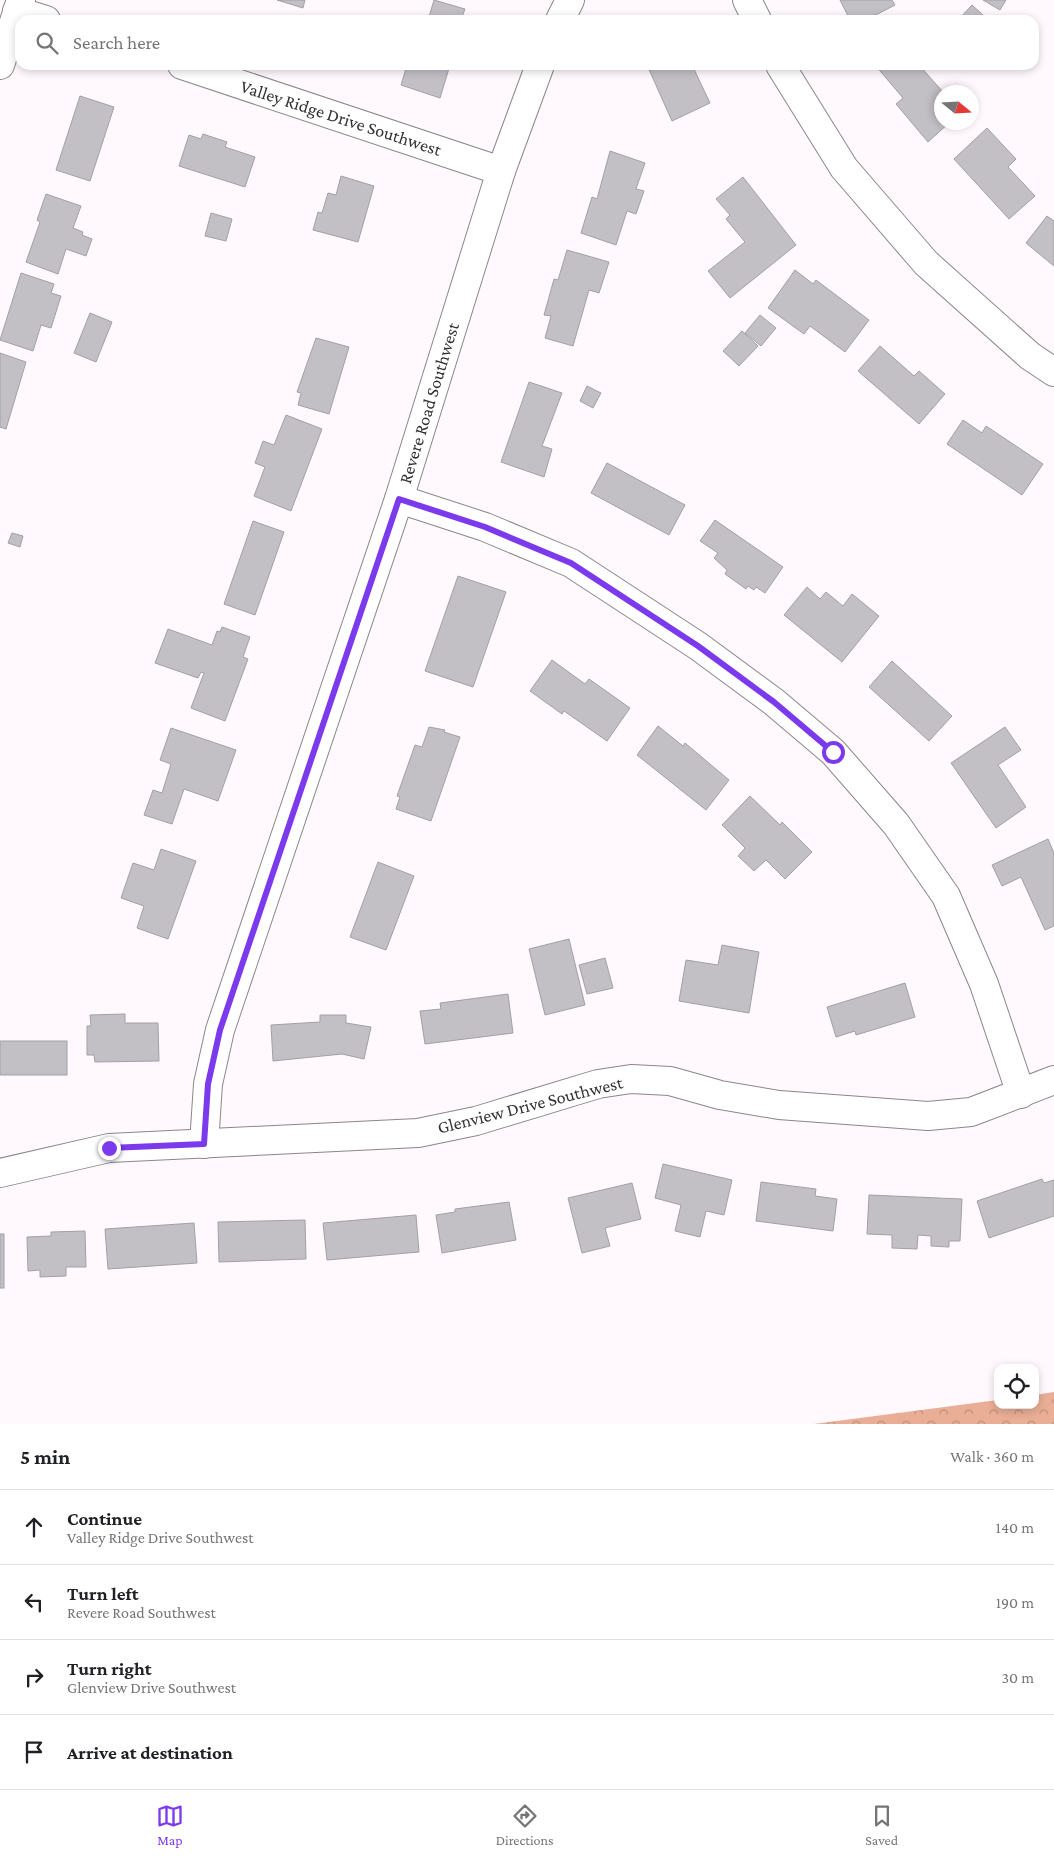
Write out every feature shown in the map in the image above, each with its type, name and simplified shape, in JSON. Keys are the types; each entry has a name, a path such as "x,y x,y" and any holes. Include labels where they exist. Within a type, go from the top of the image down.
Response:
{"street":[{"path":"562,15 570,0"},
{"path":"747,0 754,15"},
{"path":"19,5 37,15"},
{"path":"0,65 15,18"},
{"name":"Valley Ridge Drive Southwest","path":"197,70 501,170"},
{"name":"Revere Road Southwest","path":"204,1144 208,1084 220,1030 399,499 501,170 538,70"},
{"path":"783,70 844,168 926,263 1030,356 1054,372"},
{"path":"399,499 485,527 571,563 698,646 774,702 833,752 896,824 946,896 984,984 1021,1094"},
{"name":"Glenview Drive Southwest","path":"0,1173 109,1148 418,1133 476,1121 598,1084 631,1079 670,1081 720,1095 779,1104 928,1116 971,1112 1054,1080"}],"green space":[{"path":"1054,1392 1054,1424 814,1424 994,1401 994,1409 1039,1409 1039,1394"}],"building":[{"path":"277,0 305,0 303,8"},
{"path":"434,0 465,9 463,15 430,15"},
{"path":"840,0 892,0 895,5 876,15 848,15"},
{"path":"983,0 1006,0 1000,10"},
{"path":"972,5 983,15 963,15"},
{"path":"406,70 448,70 440,98 401,85"},
{"path":"649,70 694,70 710,103 672,121"},
{"path":"879,70 923,70 937,85 934,85 934,130 941,130 928,142 896,104 903,98"},
{"path":"80,96 114,107 90,181 56,170"},
{"path":"987,128 1016,159 1008,167 1035,196 1009,219 954,159"},
{"path":"203,134 227,142 225,147 255,157 245,187 179,166 189,135 201,139"},
{"path":"610,151 645,163 636,189 644,191 636,214 627,211 616,245 581,233 592,197 597,199"},
{"path":"341,176 374,186 358,242 313,230 318,212 322,213 328,193 336,195"},
{"path":"743,177 796,245 730,298 708,271 745,242 726,219 730,215 716,199"},
{"path":"46,194 81,206 73,228 83,232 82,235 92,239 86,256 66,249 58,274 26,262 40,222 37,220"},
{"path":"211,213 232,219 226,241 205,236"},
{"path":"1047,216 1054,221 1054,266 1026,243"},
{"path":"567,250 609,262 599,293 589,290 573,346 545,338 551,316 544,315 554,279 558,280"},
{"path":"795,270 813,284 816,280 869,320 845,352 810,326 804,334 768,308"},
{"path":"21,273 54,284 51,293 61,296 51,328 41,325 33,351 0,340"},
{"path":"90,313 112,322 96,362 74,353"},
{"path":"760,315 776,328 761,346 745,333"},
{"path":"742,331 758,346 739,366 723,351"},
{"path":"316,338 349,347 329,414 298,405 301,393 297,392"},
{"path":"880,346 914,376 919,371 945,394 919,424 858,371"},
{"path":"0,353 26,362 6,429 0,427"},
{"path":"529,382 562,393 542,446 552,449 544,477 501,462"},
{"path":"587,386 601,393 593,408 580,401"},
{"path":"286,415 322,429 291,511 254,496 265,467 255,463 263,441 274,445"},
{"path":"963,420 982,433 986,426 1043,464 1022,495 947,444"},
{"path":"607,463 685,505 669,535 591,493"},
{"path":"715,520 783,567 765,593 756,587 754,590 748,586 746,589 725,574 727,570 714,558 718,553 700,541"},
{"path":"253,521 284,532 255,615 224,604"},
{"path":"12,533 23,536 20,547 8,543"},
{"path":"458,576 506,592 473,687 425,671"},
{"path":"807,587 820,599 826,592 843,606 852,594 879,616 842,662 784,615"},
{"path":"222,627 250,637 243,657 248,659 225,721 191,708 204,673 201,672 198,678 155,663 168,629 212,645 217,631 220,632"},
{"path":"552,660 585,684 589,679 630,708 607,741 564,711 562,714 530,691"},
{"path":"892,661 952,716 929,741 869,687"},
{"path":"658,726 683,746 685,743 729,780 706,810 637,755"},
{"path":"429,727 445,730 444,732 460,737 431,821 396,809 400,797 397,796 415,745 422,747"},
{"path":"1005,727 1021,750 998,765 1026,807 996,828 951,763"},
{"path":"171,728 236,750 218,801 184,789 172,824 144,815 153,790 162,793 171,764 160,760"},
{"path":"750,796 780,825 782,822 812,852 785,879 766,860 754,871 738,856 745,848 722,825"},
{"path":"1048,839 1054,853 1054,926 1045,930 1021,877 1002,886 992,865"},
{"path":"161,849 196,861 168,939 137,928 144,906 121,898 133,863 154,870"},
{"path":"378,862 414,876 386,950 350,937"},
{"path":"569,939 585,1005 545,1015 529,949"},
{"path":"722,945 759,952 749,1013 679,1001 686,960 718,965"},
{"path":"605,958 613,988 587,994 579,965"},
{"path":"905,983 915,1017 856,1035 855,1031 836,1037 827,1007"},
{"path":"508,994 513,1033 425,1044 420,1011 441,1009 440,1003"},
{"path":"125,1014 125,1023 158,1023 159,1061 95,1062 94,1055 87,1055 87,1026 91,1026 90,1015"},
{"path":"320,1015 346,1015 346,1023 371,1027 364,1059 342,1054 273,1061 271,1025 320,1022"},
{"path":"0,1041 67,1041 67,1075 0,1075"},
{"path":"663,1164 732,1180 724,1215 706,1211 700,1237 675,1231 681,1205 655,1198"},
{"path":"1042,1179 1044,1183 1054,1180 1054,1216 989,1238 977,1201"},
{"path":"761,1182 816,1189 815,1196 837,1199 833,1231 756,1221"},
{"path":"632,1183 641,1219 605,1228 610,1246 582,1253 568,1198"},
{"path":"869,1195 962,1199 960,1241 949,1241 949,1247 931,1246 931,1236 918,1235 917,1249 892,1248 892,1235 867,1234"},
{"path":"509,1202 516,1240 442,1253 436,1215 455,1212 455,1209"},
{"path":"416,1215 419,1252 327,1260 323,1223"},
{"path":"305,1220 306,1259 219,1262 218,1222"},
{"path":"194,1223 197,1263 108,1269 105,1229"},
{"path":"85,1231 86,1267 66,1267 66,1276 40,1277 40,1270 28,1271 27,1237 51,1236 51,1232"},
{"path":"0,1234 4,1234 4,1288 0,1288"}],"route":[{"path":"109,1148 204,1144 208,1084 220,1030 399,499 485,527 571,563 698,646 774,702 833,752"}]}
